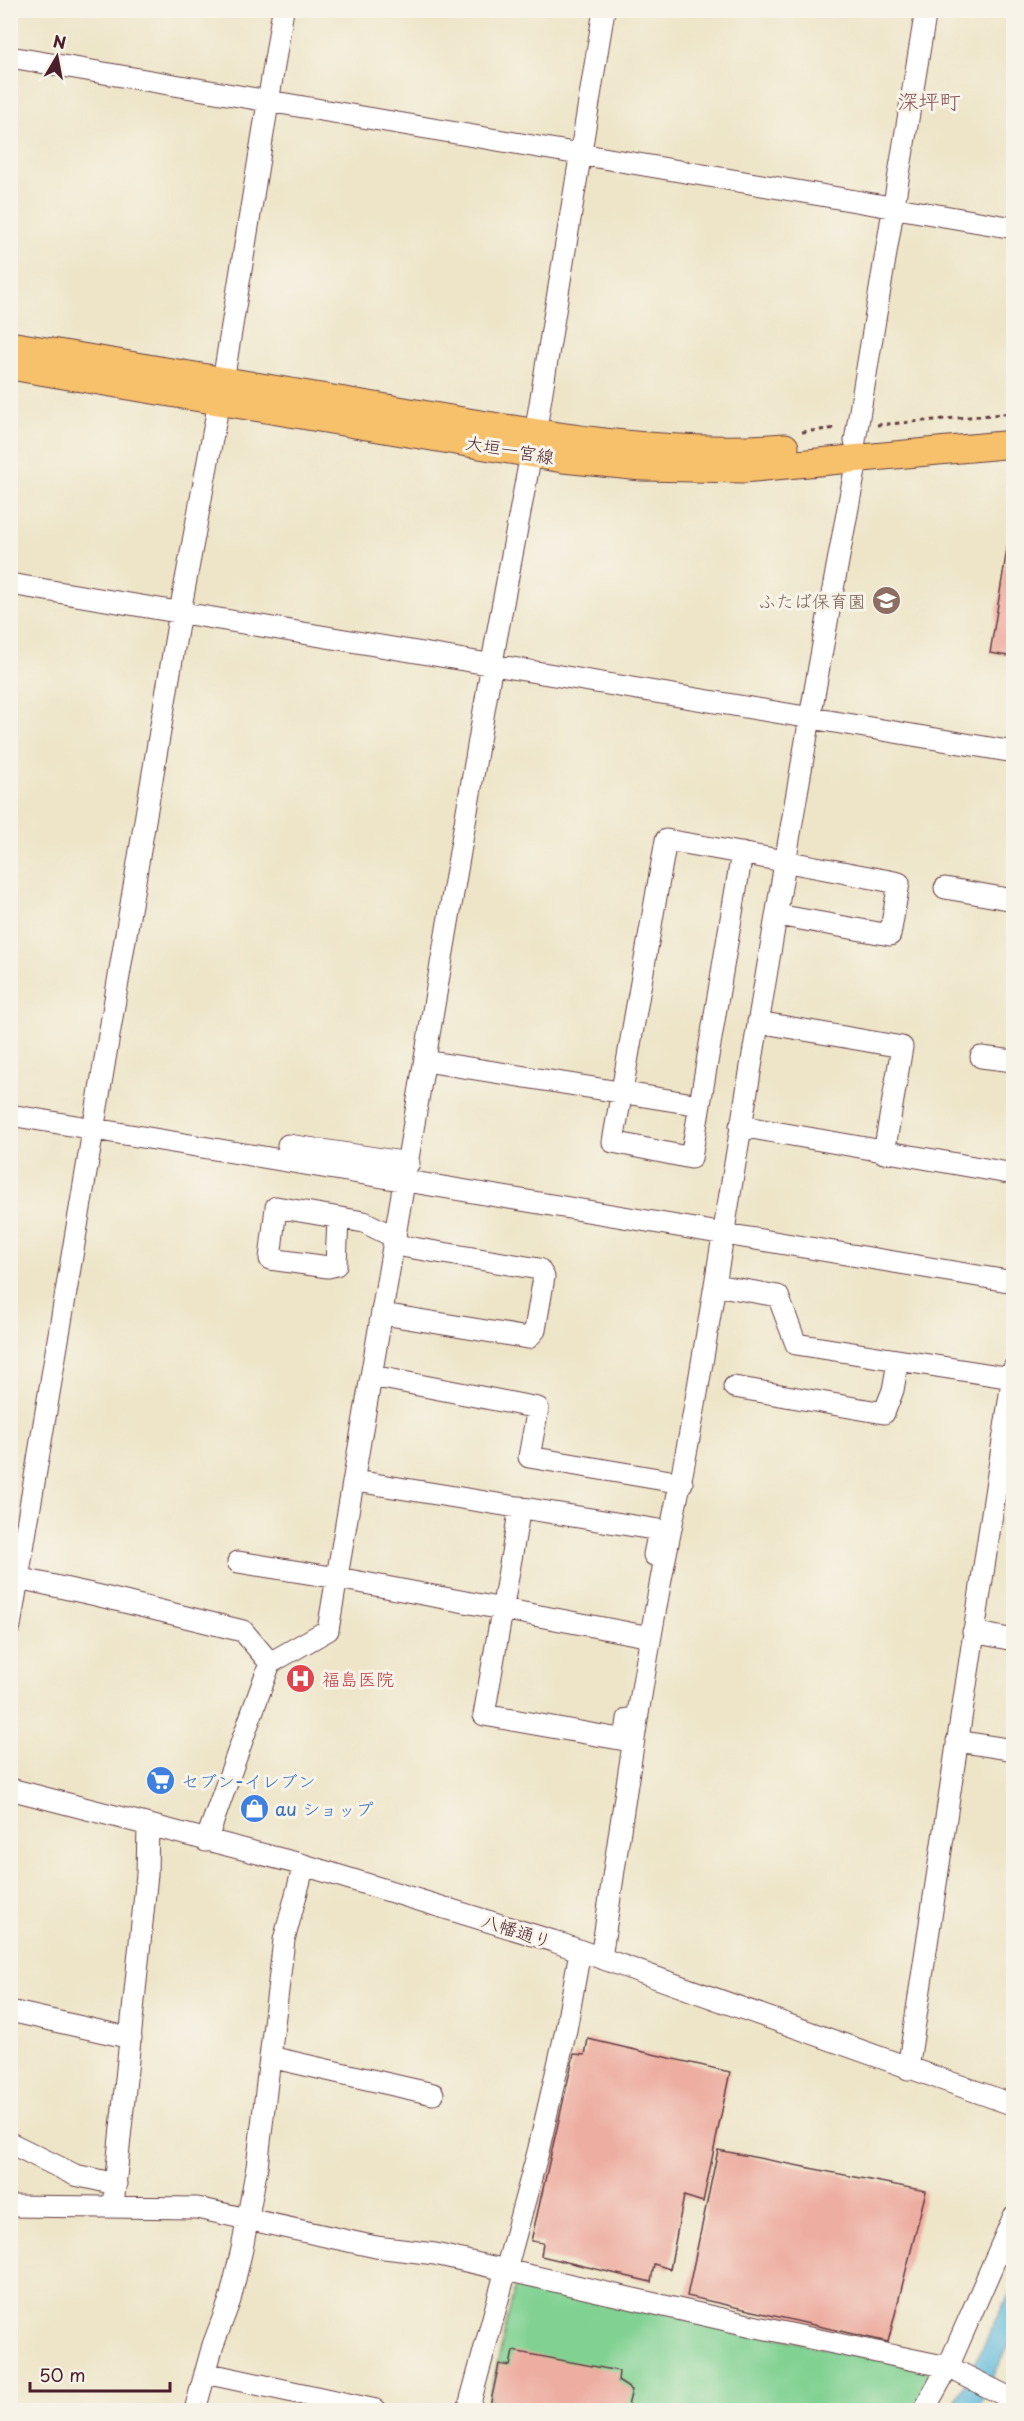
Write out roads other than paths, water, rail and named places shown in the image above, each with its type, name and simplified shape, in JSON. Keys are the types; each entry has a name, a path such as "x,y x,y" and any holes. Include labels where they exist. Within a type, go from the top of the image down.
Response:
{"main road":[{"name":"大垣一宮線","path":"10,345 221,390 533,443 639,448 750,449 856,443 1014,426"},
{"name":"大垣一宮線","path":"10,366 221,390"},
{"name":"大垣一宮線","path":"856,443 1014,444"}],"street":[{"path":"10,1626 180,612 221,390 283,10"},
{"path":"206,1841 270,1663 328,1630 356,1481 492,665 533,443 604,10"},
{"path":"601,1958 658,1594 682,1483 740,1126 787,861 807,719 856,443 926,10"},
{"path":"10,57 581,152 1014,228"},
{"path":"10,584 1014,752"},
{"path":"742,853 691,1158 613,1142 620,1090 666,840 742,853 787,861 899,883 890,935 777,915"},
{"path":"945,888 1014,900"},
{"path":"758,1022 902,1047 884,1153"},
{"path":"981,1057 1014,1061"},
{"path":"426,1061 620,1090 700,1105"},
{"path":"10,1115 94,1129 408,1172"},
{"path":"740,1126 1014,1174"},
{"path":"288,1145 408,1172 724,1233 1014,1282"},
{"path":"338,1218 364,1222 395,1242 539,1269 544,1277 535,1330 528,1338 383,1314"},
{"path":"715,1285 778,1296 796,1344 898,1362 1013,1373 908,2069"},
{"path":"734,1387 884,1413 893,1390 898,1362"},
{"path":"372,1376 538,1408 529,1457 682,1483"},
{"path":"356,1481 659,1530 640,1635 625,1740 484,1715 520,1508"},
{"path":"238,1563 338,1578 640,1635"},
{"path":"18,1578 243,1631 270,1663"},
{"path":"973,1632 1014,1640"},
{"path":"957,1741 1014,1750"},
{"name":"八幡通り","path":"10,1790 304,1865 391,1890 740,2005 908,2069 1014,2105"},
{"path":"113,2206 147,1874 148,1826"},
{"path":"195,2410 230,2300 248,2221 257,2167 284,1940 304,1865"},
{"path":"468,2410 504,2268 540,2141 566,2030 580,1951"},
{"path":"10,2011 131,2038"},
{"path":"270,2057 433,2094"},
{"path":"10,2143 75,2175 116,2184"},
{"path":"10,2206 197,2208 248,2221 376,2247 435,2254 757,2327 948,2367 1011,2404"},
{"path":"924,2410 948,2367 1014,2216"},
{"path":"205,2373 364,2409"}],"water":[{"path":"1013,2287 1013,2336 977,2410 951,2410"}],"place":[{"name":"ふたば保育園","path":"887,600"},
{"name":"福島医院","path":"301,1678"},
{"name":"セブン-イレブン","path":"160,1780"},
{"name":"au ショップ","path":"254,1808"}],"district":[{"name":"深坪町","path":"929,100"}]}
